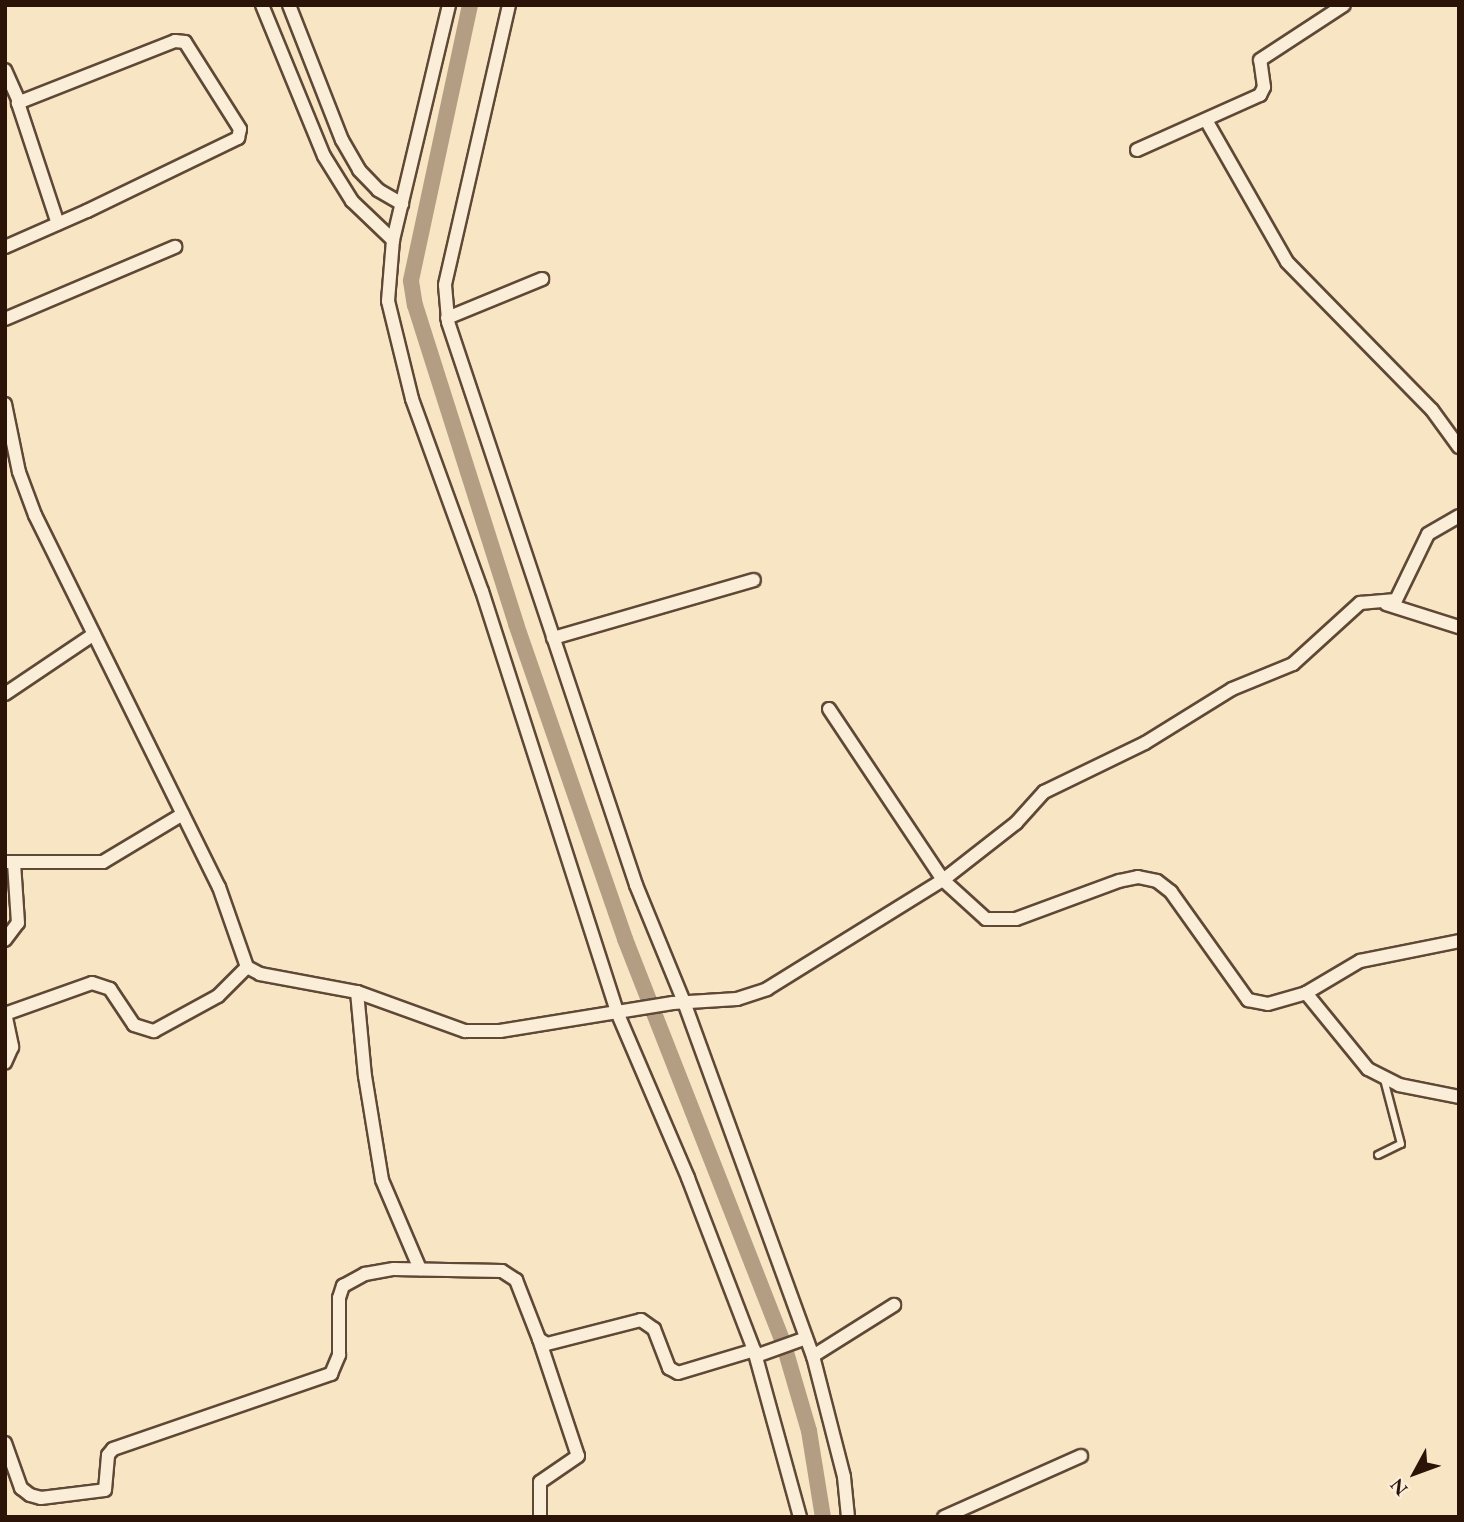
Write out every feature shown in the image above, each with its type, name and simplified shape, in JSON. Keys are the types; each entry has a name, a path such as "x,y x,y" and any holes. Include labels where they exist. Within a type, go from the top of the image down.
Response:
{"street":[{"path":"262,5 324,156 352,201 393,240"},
{"path":"289,5 332,118 359,170 378,190 402,204"},
{"path":"449,5 393,240 388,302 412,399 482,591 624,1011 755,1353 800,1517"},
{"path":"509,5 457,223 445,285 447,318 458,360 636,885 802,1339 813,1356 844,1477 848,1517"},
{"path":"1137,150 1260,95 1264,87 1260,60 1343,5"},
{"path":"5,247 236,139 240,129 180,40 19,101"},
{"path":"5,71 19,101 58,223"},
{"path":"1206,120 1287,262 1432,410 1459,447"},
{"path":"5,319 175,247"},
{"path":"447,318 542,279"},
{"path":"5,404 27,497 219,887 247,967 260,974 357,992 465,1031 499,1031 679,1003 737,999 767,989 943,880 1007,830 1044,792 1145,743 1232,689 1293,664 1360,603 1386,604 1459,627"},
{"path":"1386,604 1402,591 1428,534 1459,516"},
{"path":"553,638 754,580"},
{"path":"5,694 94,634"},
{"path":"829,709 943,880 986,919 1000,921 1119,881 1157,881 1171,892 1248,1000 1268,1004 1306,993 1360,961 1459,940"},
{"path":"5,940 18,923 9,862 103,862 183,814"},
{"path":"5,1063 12,1047 5,1014 92,984 102,985 118,998 134,1026 154,1031 218,996 247,967"},
{"path":"357,992 365,1076 382,1180 420,1269"},
{"path":"1306,993 1353,1053 1384,1079 1459,1097"},
{"path":"5,1443 21,1488 30,1495 41,1498 105,1490 108,1455 113,1449 331,1374 339,1354 343,1286 365,1274 420,1269 502,1271 516,1280 540,1339 578,1456 540,1482 540,1517"},
{"path":"813,1356 894,1305"},
{"path":"540,1339 559,1343 641,1320 654,1329 669,1368 678,1373 755,1353 769,1352 802,1339"},
{"path":"944,1517 1081,1456"}],"lane":[{"path":"1378,1155 1401,1144 1384,1079"}],"waterway":[{"path":"470,5 411,281 415,305 516,624 625,939 783,1342 809,1431 823,1517"}]}
